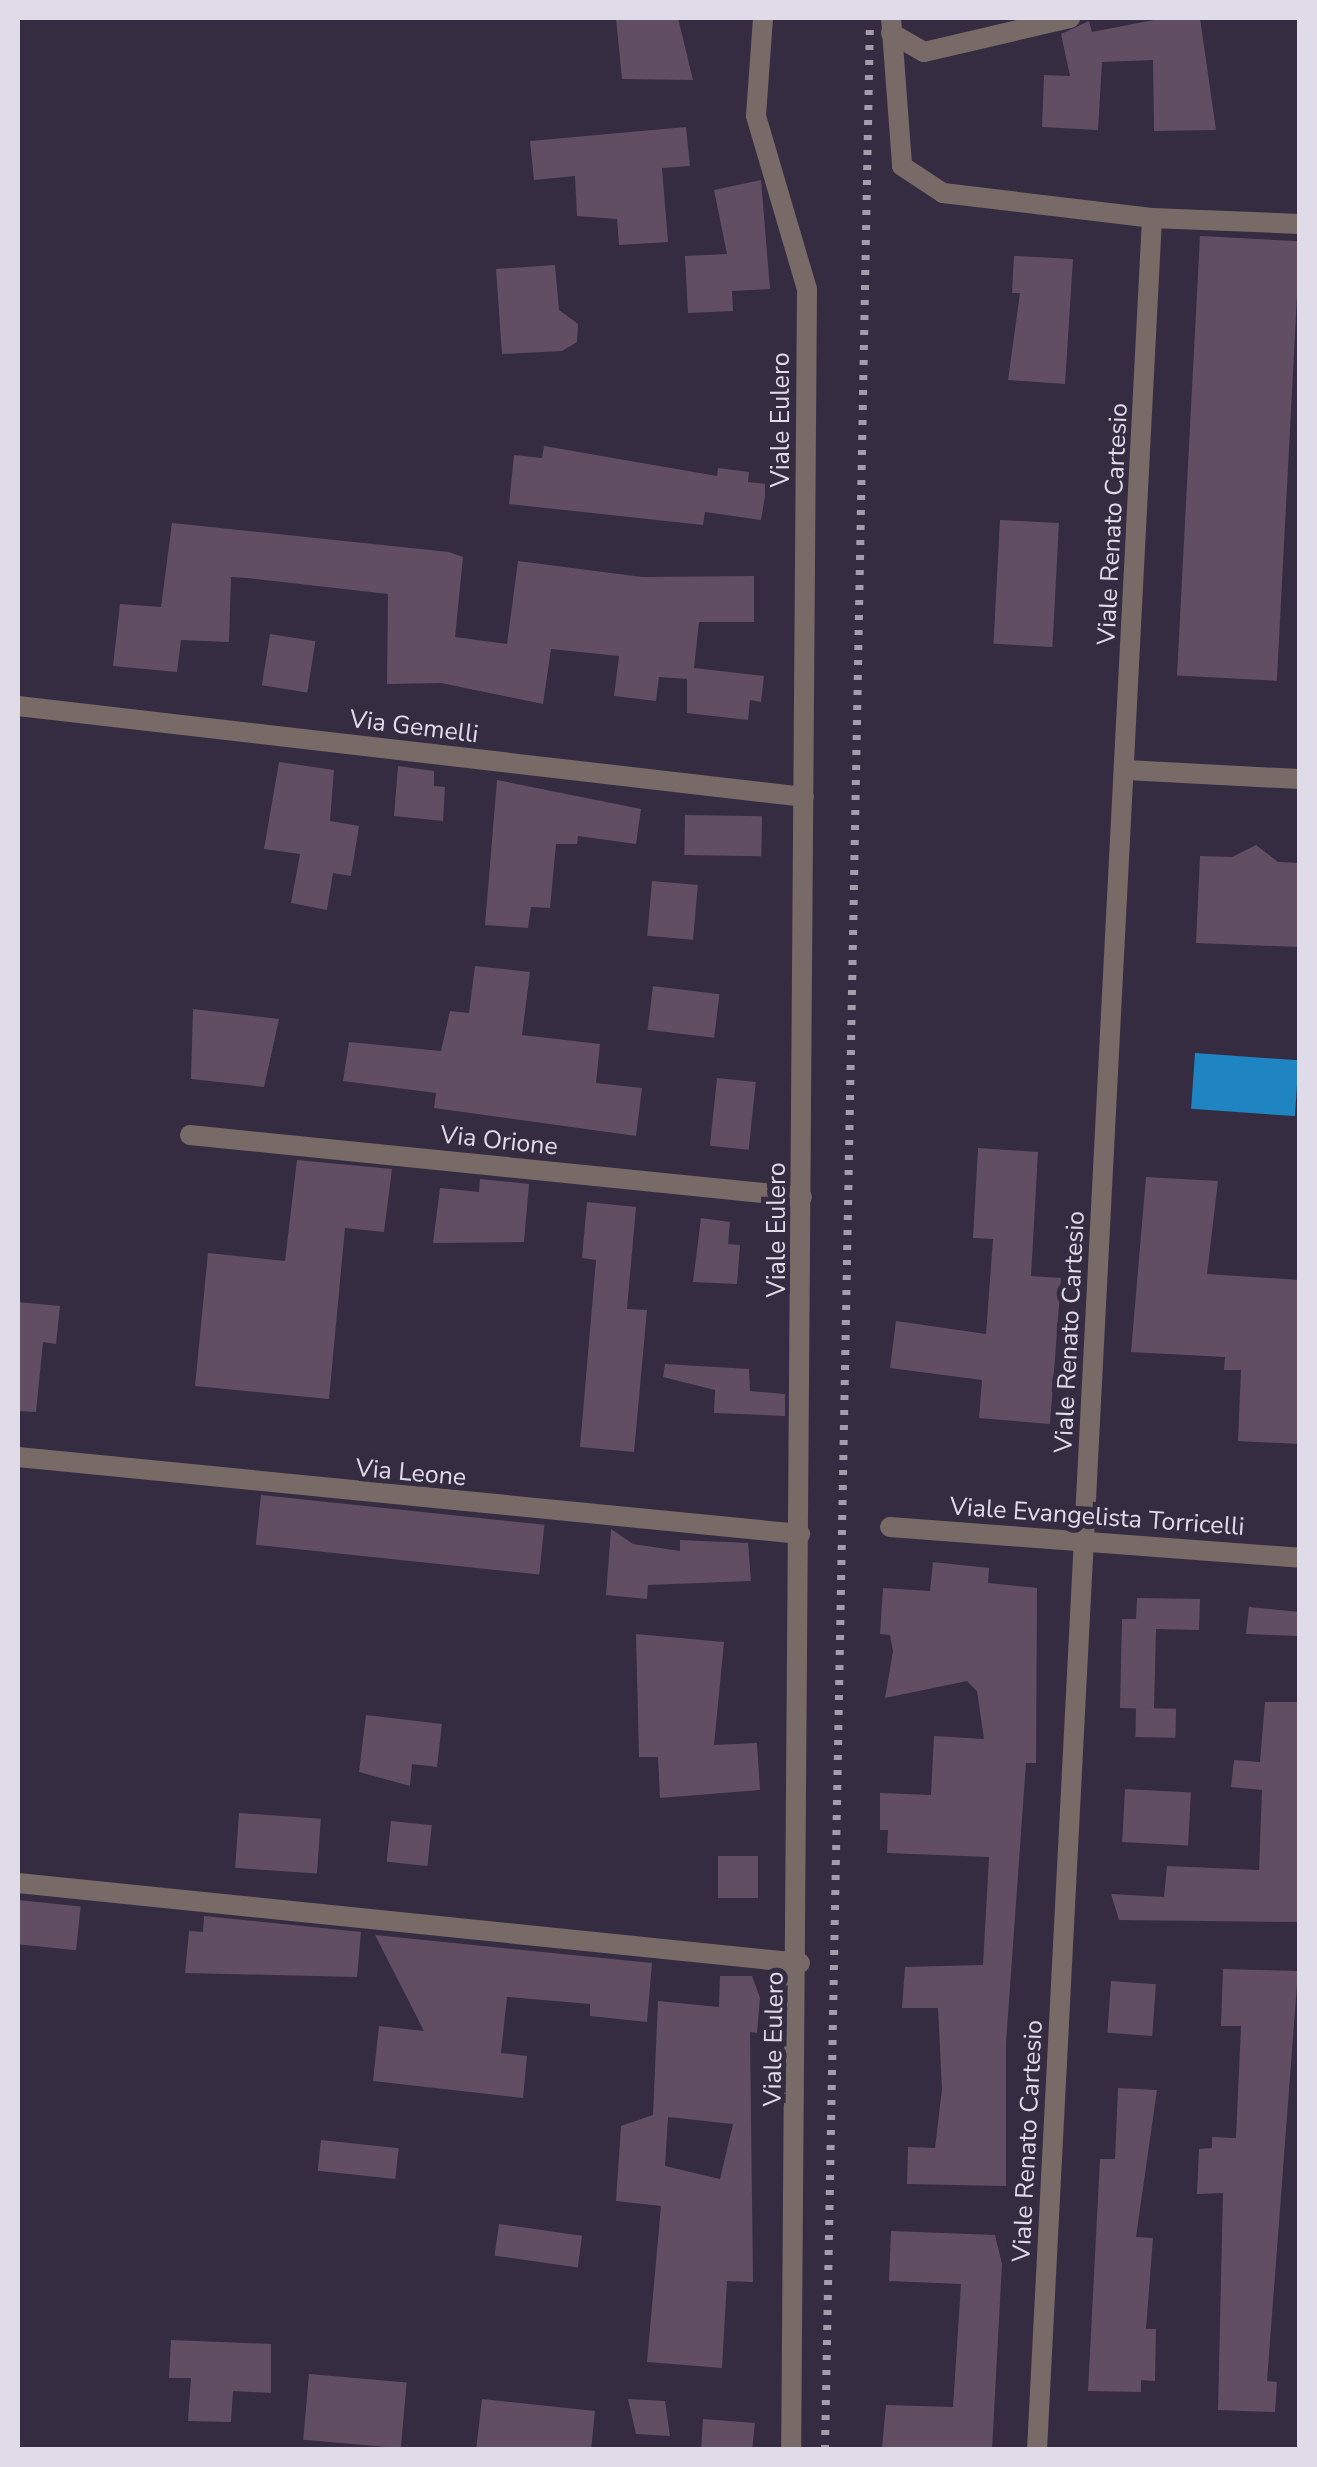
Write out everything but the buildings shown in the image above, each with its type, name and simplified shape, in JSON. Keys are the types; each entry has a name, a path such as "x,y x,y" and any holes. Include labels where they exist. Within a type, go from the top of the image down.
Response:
{"street":[{"name":"Viale Eulero","path":"764,18 756,116 807,289 800,1963 792,2450"},
{"path":"891,25 924,52 1070,18"},
{"path":"891,25 902,166 943,193 1152,218 1300,224"},
{"name":"Viale Renato Cartesio","path":"1037,2450 1152,218"},
{"name":"Via Gemelli","path":"18,706 804,797"},
{"path":"1126,770 1300,778"},
{"name":"Via Orione","path":"190,1135 802,1196"},
{"name":"Via Leone","path":"18,1457 800,1534"},
{"name":"Viale Evangelista Torricelli","path":"890,1526 1300,1558"},
{"path":"18,1883 800,1963"}],"water":[{"path":"1195,1053 1299,1060 1295,1116 1191,1109"}],"railway":[{"path":"825,2450 870,18"}]}
